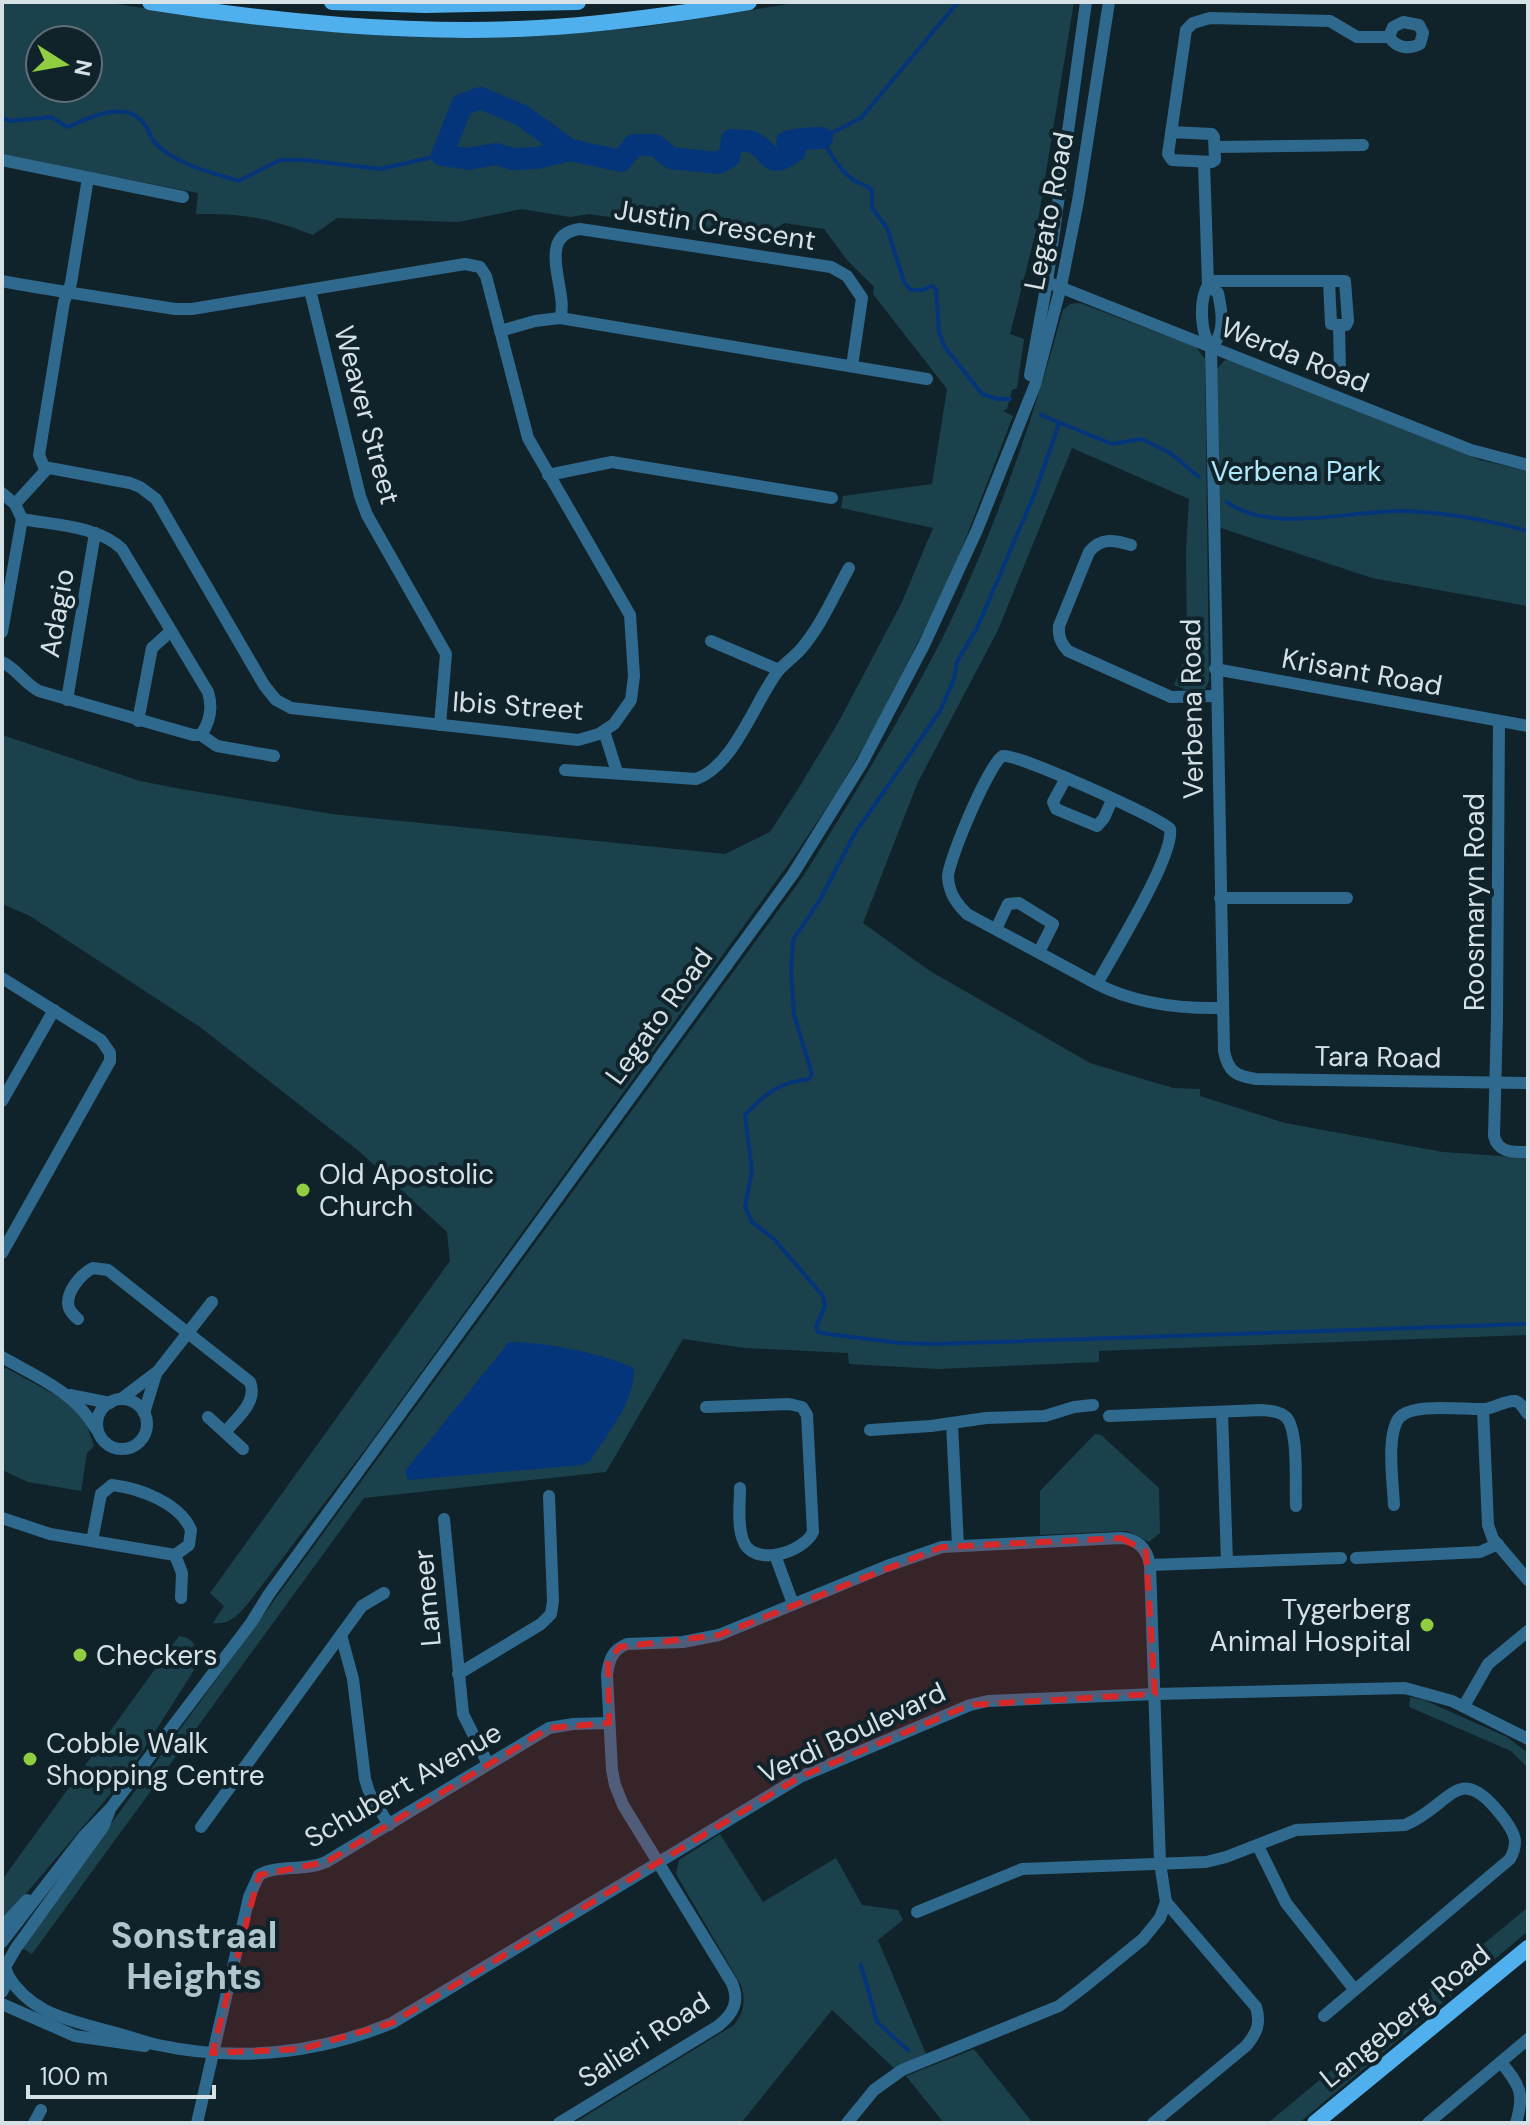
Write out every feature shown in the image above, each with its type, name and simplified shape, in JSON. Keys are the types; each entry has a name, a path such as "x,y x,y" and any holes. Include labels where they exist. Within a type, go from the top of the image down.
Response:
{"main road":[{"path":"150,2 205,11 330,23 480,30 603,24 668,17 749,2"},
{"path":"332,2 578,2"},
{"name":"Langeberg Road","path":"1315,2123 1528,1948"}],"street":[{"name":"Legato Road","path":"1019,425 1047,282 1086,2"},
{"name":"Legato Road","path":"2,1942 110,1809 257,1615 269,1594 793,874 862,763 924,645 977,530 1035,385 1061,286 1078,201 1109,2"},
{"path":"1171,132 1212,134 1215,160 1170,159 1168,154 1171,132 1186,30 1193,23 1210,18 1330,21 1357,37 1389,37"},
{"path":"1215,147 1363,145"},
{"path":"2,160 183,197"},
{"name":"Verbena Road","path":"1204,162 1208,283 1204,294 1204,333 1211,347 1220,898 1224,1051 1229,1069"},
{"path":"15,504 47,469 41,464 39,455 88,178"},
{"name":"Justin Crescent","path":"560,318 563,310 555,270 556,253 561,237 572,230 831,267 847,276 862,298 852,366"},
{"name":"Ibis Street","path":"2,281 175,309 192,309 472,264 480,267 486,276 528,438 630,615 633,688 621,717 604,731 578,740 306,711 284,705 264,685 156,499 130,483 47,469"},
{"name":"Werda Road","path":"1047,282 1471,450 1528,465"},
{"path":"1208,283 1347,283 1348,321 1346,325 1339,325 1340,372"},
{"name":"Weaver Street","path":"310,290 367,515 446,654 440,725"},
{"path":"500,331 560,318 927,379"},
{"path":"548,475 612,462 832,498"},
{"path":"2,493 15,504 22,519 2,632"},
{"path":"22,519 95,533 122,549 211,700 208,722 201,735"},
{"name":"Adagio","path":"67,700 95,533"},
{"path":"1131,545 1109,540 1095,545 1089,552 1059,626 1059,639 1068,651 1171,697 1216,696"},
{"path":"565,770 696,779 709,774 725,756 779,670 812,634 849,568"},
{"path":"138,721 152,648 171,631"},
{"path":"711,641 779,670"},
{"path":"2,662 13,668 33,688 67,700 185,734 201,735 217,746 274,756"},
{"name":"Krisant Road","path":"1215,669 1528,726"},
{"name":"Roosmaryn Road","path":"1499,721 1496,1143 1503,1150 1528,1152"},
{"path":"604,731 617,772"},
{"path":"1097,984 1153,881 1171,837 1167,825 1066,778 1014,756 1004,756 996,762 971,810 948,872 949,889 956,904 967,914 1097,984 1132,998 1156,1004 1223,1008"},
{"path":"1066,778 1053,802 1056,809 1097,826 1112,800"},
{"path":"1220,898 1347,898"},
{"path":"996,929 1008,904 1019,903 1053,924 1039,952"},
{"path":"2,978 101,1040 110,1053 110,1061 2,1253"},
{"path":"2,1101 54,1010"},
{"name":"Tara Road","path":"1229,1069 1235,1075 1256,1079 1528,1083"},
{"path":"78,1319 69,1308 69,1296 81,1275 99,1267 108,1270 250,1382 251,1401 225,1432"},
{"path":"98,1432 98,1418 115,1401 158,1371 212,1302"},
{"path":"2,1357 67,1394 84,1411 106,1444 120,1449 134,1446 144,1435 144,1413 158,1371"},
{"path":"67,1394 132,1402 144,1413"},
{"path":"1394,1505 1392,1440 1400,1417 1420,1409 1483,1409 1514,1401 1528,1414"},
{"path":"706,1407 789,1404 802,1407 805,1411 809,1424 813,1532 801,1546 775,1555 752,1552 744,1543 740,1488"},
{"path":"870,1430 952,1424 986,1418 1045,1416 1093,1405"},
{"path":"1483,1409 1488,1525 1498,1544 1528,1580"},
{"path":"1109,1416 1273,1411 1288,1418 1294,1436 1296,1506"},
{"path":"1222,1412 1227,1562"},
{"path":"208,1417 243,1449"},
{"path":"952,1424 958,1545"},
{"path":"2,1518 30,1529 92,1541 175,1555 189,1545 191,1530 189,1524 152,1494 112,1485 101,1494 92,1541"},
{"name":"Lameer","path":"458,1674 541,1624 551,1614 549,1496"},
{"name":"Lameer","path":"444,1519 465,1721 488,1764"},
{"path":"659,1862 618,1794 612,1770 608,1663 619,1647 711,1637 913,1556 958,1545 1127,1538 1142,1546 1150,1565 1160,1863 1166,1902 1155,1927 1059,2006 892,2075 874,2090 847,2123"},
{"path":"1356,1558 1480,1552 1498,1544"},
{"path":"175,1555 182,1573 181,1598"},
{"path":"775,1555 793,1604"},
{"path":"1150,1565 1341,1558"},
{"path":"201,1827 362,1606 384,1593"},
{"path":"1464,1706 1488,1664 1528,1631"},
{"path":"341,1635 353,1679 365,1779 369,1792 389,1825"},
{"name":"Verdi Boulevard","path":"2,2004 75,2036 212,2053 251,2055 287,2051 360,2036 392,2023 800,1777 970,1705 988,1701 1395,1687 1437,1696 1464,1706 1528,1739"},
{"name":"Schubert Avenue","path":"212,2053 249,1897 259,1875 269,1870 310,1869 549,1728 609,1723"},
{"path":"917,1912 1022,1869 1217,1860 1296,1830 1405,1825 1419,1819 1451,1792 1462,1788 1484,1794 1515,1833 1515,1850 1502,1868 1324,2016"},
{"name":"Legato Road","path":"2,1992 5,1968 16,1948 103,1827 110,1809"},
{"path":"1258,1846 1286,1903 1354,1989"},
{"name":"Salieri Road","path":"559,2123 718,2026 734,2010 736,1992 732,1983 659,1862"},
{"path":"2,1927 37,1889 48,1882"},
{"path":"1153,2123 1246,2046 1255,2036 1259,2023 1256,2007 1166,1902"},
{"path":"1155,1927 1174,1923 1189,1927"},
{"name":"Verdi Boulevard","path":"5,1968 21,1995 53,2014 156,2045"},
{"path":"1428,2123 1528,2039"},
{"path":"197,2123 212,2053"},
{"path":"1501,2062 1518,2083 1521,2094 1516,2123"},
{"path":"34,2123 41,2110"}],"highlighted area":[{"path":"1121,1538 1146,1551 1155,1694 970,1705 800,1777 392,2023 302,2049 212,2053 259,1875 326,1862 549,1728 609,1723 608,1663 619,1647 719,1635 942,1547"}],"green space":[{"path":"2,2 102,2 300,30 446,38 545,36 644,27 801,2 1074,2 1037,227 1010,334 1024,339 1017,388 1012,390 1007,409 1003,411 1013,416 952,574 878,722 795,855 370,1443 250,1601 234,1618 219,1623 213,1623 224,1606 210,1593 450,1261 447,1232 360,1152 200,1027 30,916 2,904 2,735 140,781 332,814 725,854 770,832 838,723 901,604 933,528 841,508 843,496 932,484 947,389 873,294 874,287 847,260 824,229 784,223 761,240 589,214 570,217 522,209 458,222 337,218 313,235 256,218 196,214 198,193 2,155"},
{"path":"1080,303 1196,347 1205,359 1209,681 1205,689 1194,693 1174,685 1187,651 1189,499 1072,448 998,630 917,784 863,923 930,971 1090,1063 1173,1088 1200,1089 1200,1096 1285,1123 1443,1152 1528,1158 1528,1335 1099,1351 1099,1362 938,1369 849,1364 848,1353 745,1348 683,1339 606,1472 364,1498 32,1954 21,1947 804,875 876,758 962,598 1011,476 1063,310 1070,304"},
{"name":"Verbena Park","path":"1225,360 1480,460 1528,471 1528,606 1372,578 1218,527 1216,370"},
{"path":"6,1368 72,1404 86,1423 94,1446 87,1453 81,1491 28,1482 2,1470 2,1371"},
{"path":"1095,1434 1101,1435 1159,1488 1160,1533 1149,1542 1127,1531 1040,1535 1040,1491"},
{"path":"179,1636 189,1639 195,1647 196,1667 130,1771 2,1922 2,1880"},
{"path":"1410,1697 1424,1700 1507,1737 1528,1753 1528,1768 1511,1751 1409,1707"},
{"path":"720,1834 763,1902 836,1858 862,1905 898,1910 903,1920 878,1940 926,2054 894,2068 832,2010 741,2123 574,2123 734,2025 740,2016 744,2001 741,1985 676,1874 679,1860"},
{"path":"1528,1907 1528,1931 1299,2123 1268,2123"},
{"path":"974,2049 1033,2123 944,2123 906,2076"}],"water":[{"path":"509,1342 573,1349 634,1368 625,1405 590,1461 582,1465 408,1480 405,1471"}],"waterway":[{"path":"958,2 861,118 822,138 845,172 872,190 872,208 887,228 904,282 911,290 932,286 936,289 939,332 944,346 982,394 1010,399"},
{"path":"570,150 537,158 513,159 496,154 468,159 442,155 462,105 480,98 521,115 570,150 621,161 634,145 655,145 671,158 718,163 729,157 732,140 752,142 771,158 779,160 795,151 787,142 822,138"},
{"path":"2,118 11,121 51,117 67,127 105,113 125,112 142,121 155,143 173,157 239,181 280,160 380,169 442,155"},
{"path":"1041,415 1112,444 1142,439 1170,453 1199,477"},
{"path":"1057,422 1058,427 1034,495 978,626 957,662 954,679 940,711 855,833 821,898 793,940 791,971 794,1015 812,1074 809,1079 773,1090 745,1115 752,1171 745,1207 752,1222 774,1239 823,1296 825,1306 816,1327 818,1332 828,1334 937,1344 1528,1324"},
{"path":"1227,502 1245,512 1266,517 1314,518 1407,511 1438,513 1528,531"},
{"path":"861,1965 877,2022 908,2050"}],"place":[{"name":"Old Apostolic Church","path":"303,1190"},
{"name":"Tygerberg Animal Hospital","path":"1427,1625"},
{"name":"Checkers","path":"80,1655"},
{"name":"Cobble Walk Shopping Centre","path":"30,1759"}],"district":[{"name":"Sonstraal Heights","path":"194,1956"}]}
